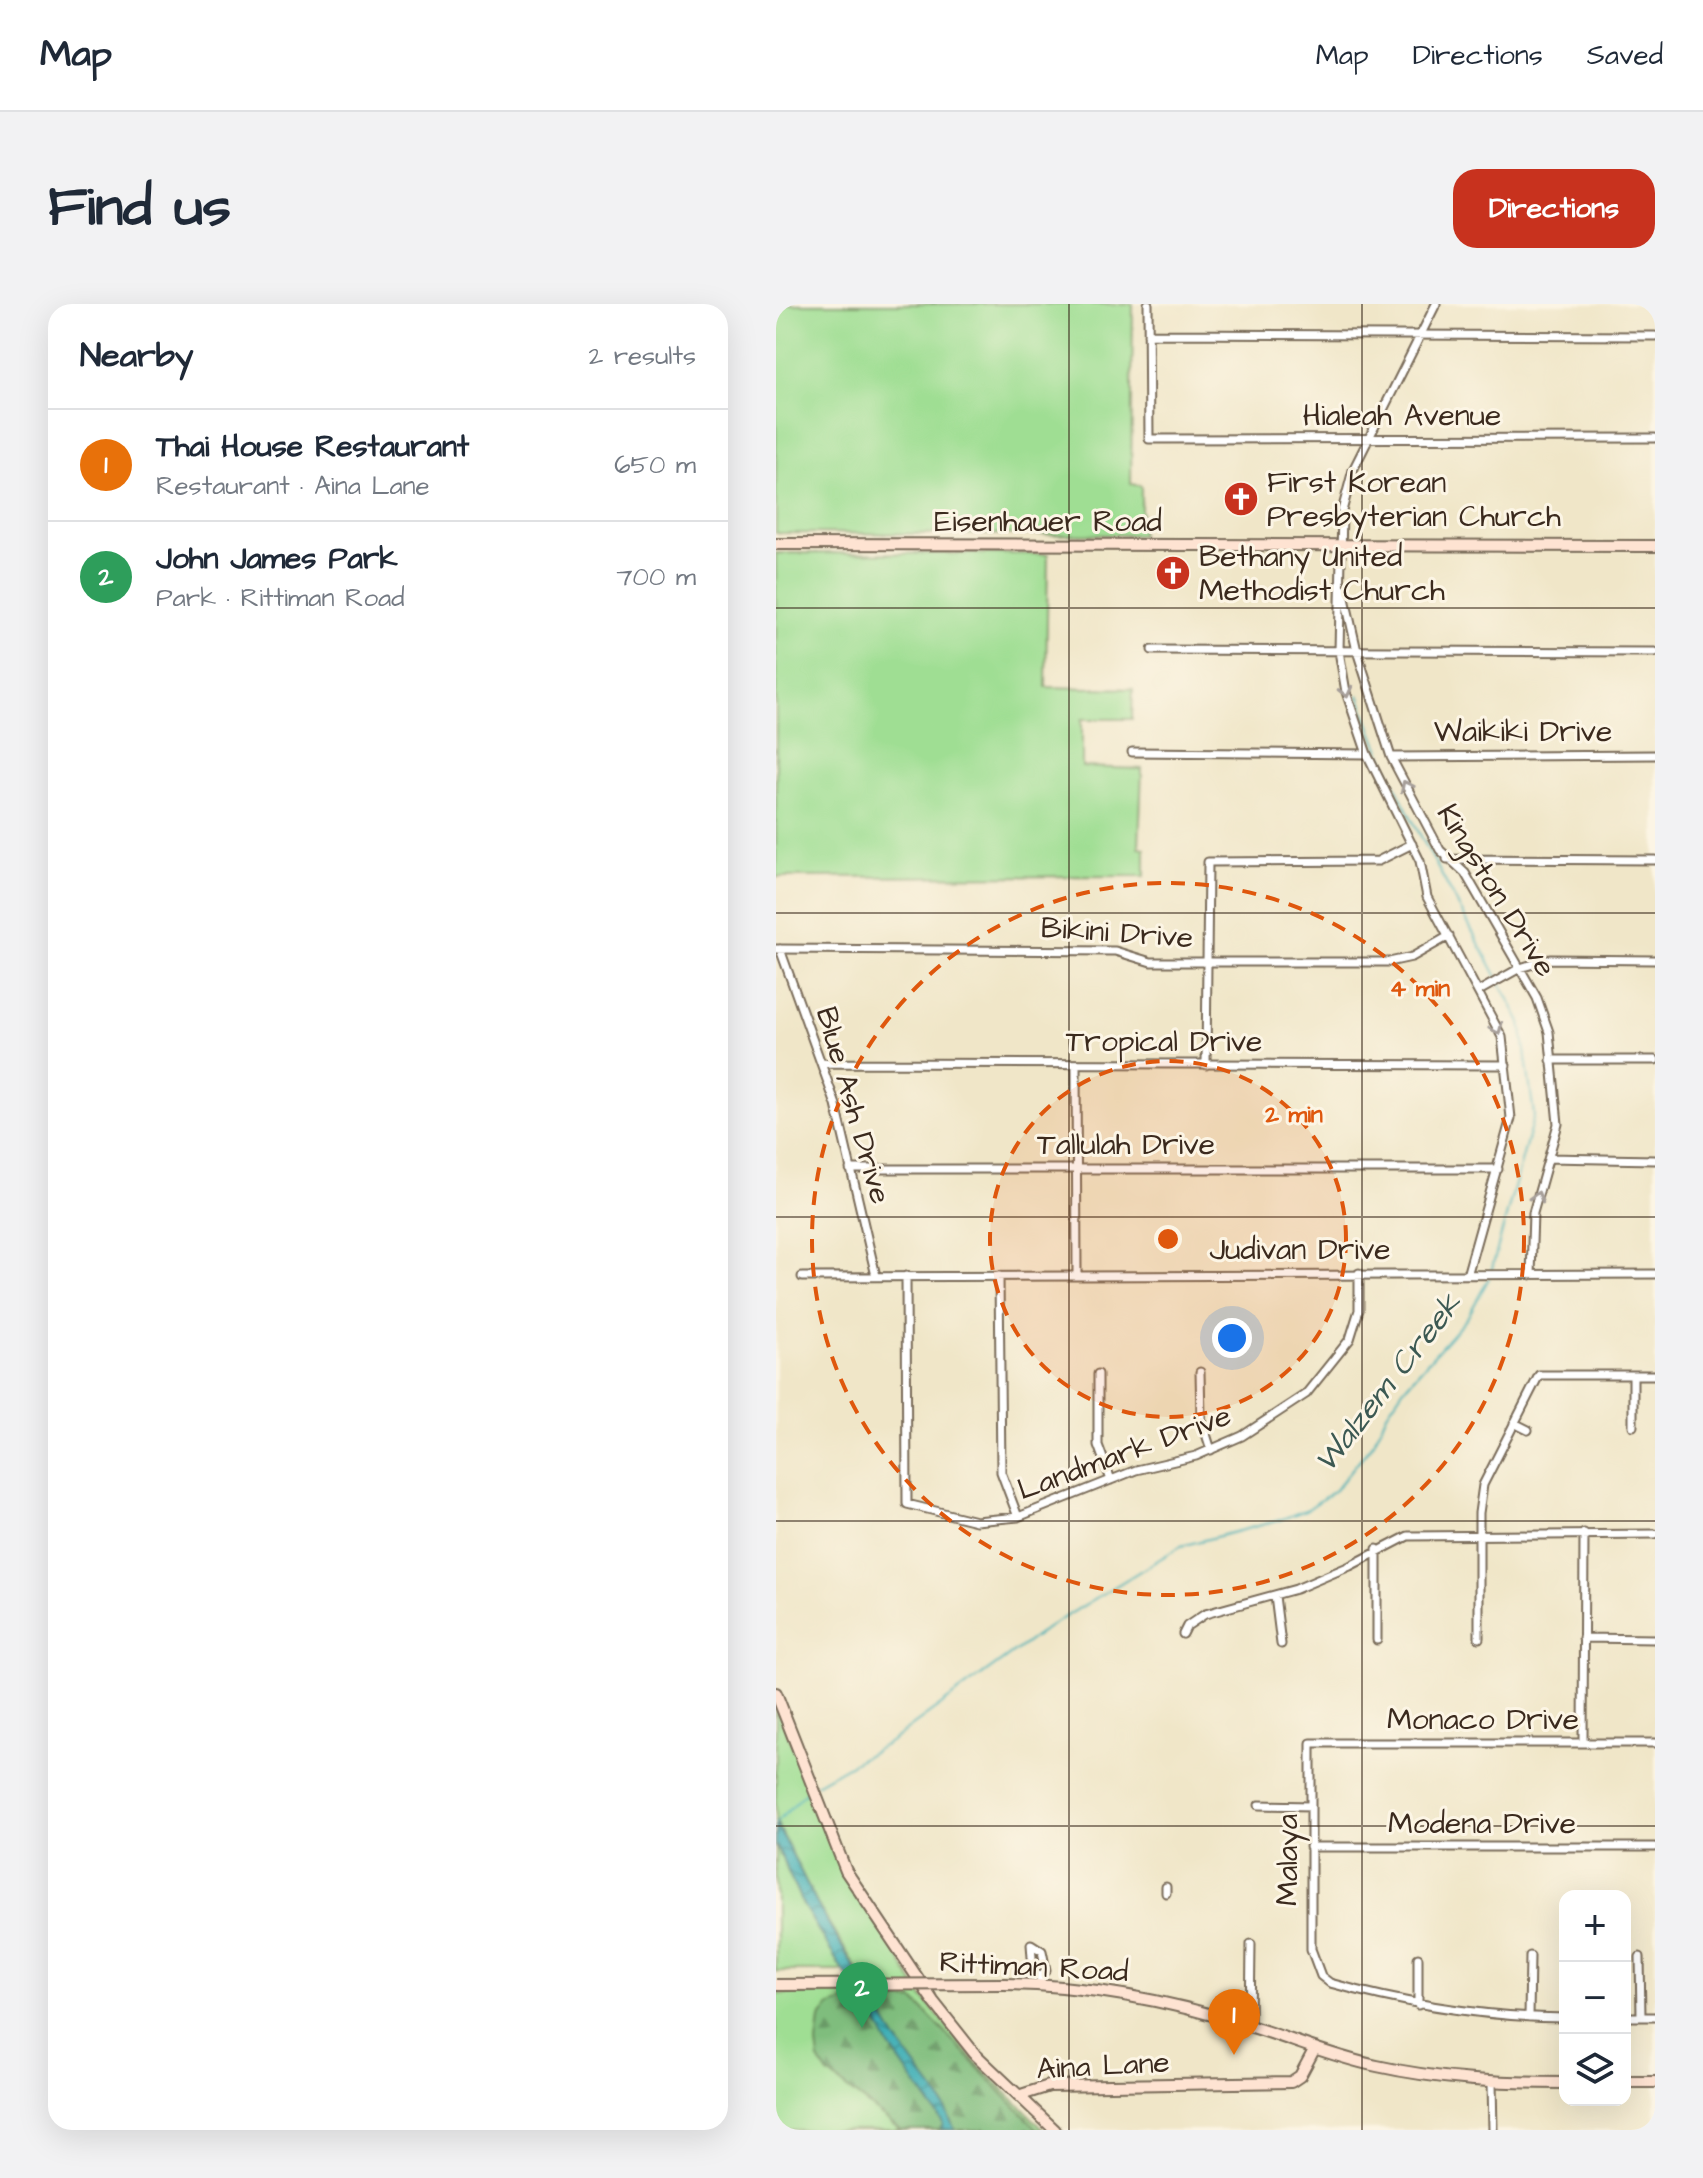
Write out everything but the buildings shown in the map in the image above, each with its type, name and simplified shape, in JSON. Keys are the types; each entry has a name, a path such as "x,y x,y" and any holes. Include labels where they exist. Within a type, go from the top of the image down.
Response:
{"main road":[{"name":"Eisenhauer Road","path":"776,544 1655,546"},
{"path":"776,1693 846,1871 933,2001 975,2054 1055,2130"},
{"name":"Rittiman Road","path":"776,1985 1004,1984 1041,1981 1136,1995 1250,2026 1374,2066 1492,2083 1559,2083"},
{"name":"Aina Lane","path":"1021,2095 1049,2086 1291,2082 1300,2076 1315,2048"},
{"path":"1631,2082 1655,2082"}],"street":[{"path":"1148,304 1148,334 1655,336"},
{"name":"Kingston Drive","path":"1436,304 1369,439 1345,496 1339,651 1346,692 1367,754 1420,861 1427,897 1501,1032 1511,1118 1468,1272"},
{"name":"Hialeah Avenue","path":"1148,334 1149,439 1655,438"},
{"name":"Kingston Drive","path":"1342,587 1357,651 1391,757 1430,835 1447,859 1465,873 1546,1020 1558,1117 1531,1224 1531,1275"},
{"path":"1152,650 1655,652"},
{"path":"1132,752 1367,754"},
{"name":"Waikiki Drive","path":"1391,757 1655,755"},
{"path":"1206,1065 1208,862 1378,861 1412,844"},
{"path":"1447,859 1655,860"},
{"name":"Bikini Drive","path":"778,949 1115,951 1151,962 1401,961 1449,936"},
{"name":"Blue Ash Drive","path":"778,949 836,1105 876,1276"},
{"path":"1479,991 1520,968 1550,959 1655,960"},
{"path":"1551,1060 1655,1060"},
{"name":"Tropical Drive","path":"821,1063 1506,1065"},
{"path":"1076,1064 1077,1274"},
{"path":"1549,1158 1655,1160"},
{"name":"Tallulah Drive","path":"850,1169 1498,1169"},
{"name":"Judivan Drive","path":"802,1277 1468,1272 1655,1274"},
{"name":"Landmark Drive","path":"906,1276 907,1504 976,1521 1018,1517 1111,1480 1211,1450 1255,1429 1311,1388 1353,1332 1359,1310 1359,1273"},
{"path":"999,1276 1001,1462 1006,1491 1018,1517"},
{"path":"1200,1372 1201,1418 1211,1450"},
{"path":"1098,1374 1098,1445 1111,1480"},
{"path":"1479,1638 1479,1534 1483,1485 1539,1375 1655,1375"},
{"path":"1633,1375 1633,1426"},
{"path":"1514,1423 1528,1430"},
{"path":"1583,1743 1584,1533"},
{"path":"1183,1634 1187,1626 1205,1614 1275,1596 1350,1566 1377,1549 1408,1536 1655,1534"},
{"path":"1377,1549 1377,1640"},
{"path":"1275,1596 1281,1644"},
{"path":"1583,1638 1655,1639"},
{"name":"Monaco Drive","path":"1311,1743 1655,1743"},
{"name":"Malaya","path":"1311,1743 1311,1949 1321,1976 1330,1983 1418,2005"},
{"path":"1259,1805 1311,1806"},
{"name":"Modena Drive","path":"1310,1847 1655,1847"},
{"path":"1250,2026 1251,1944"},
{"path":"1529,2017 1530,1956"},
{"path":"1640,1957 1641,2017"},
{"path":"1418,1958 1418,2005 1476,2015 1559,2018"},
{"path":"1631,2017 1655,2017"},
{"path":"1492,2083 1493,2130"}],"green space":[{"path":"776,304 1133,304 1131,484 1141,486 1141,535 776,533"},
{"path":"776,553 1048,554 1046,687 1133,689 1132,719 1082,719 1082,767 1142,769 1139,847 1145,848 1145,876 776,877"},
{"path":"776,1705 843,1873 887,1936 919,1993 976,2062 1044,2130 776,2130 776,1994 872,1993 817,1904 776,1822"},
{"path":"776,1845 803,1905 843,1971 776,1971"},
{"path":"914,2000 1038,2130 901,2130 828,2074 819,2060 817,2044 820,2019 830,2006 847,2001"}],"water":[{"path":"776,1822 817,1904 896,2039 942,2102 955,2130 941,2129 943,2123 890,2047 866,2000 843,1971 803,1905 776,1845"}],"waterway":[{"name":"Walzem Creek","path":"1359,695 1404,804 1497,977"},
{"name":"Walzem Creek","path":"1491,1272 1534,1115 1521,1022 1500,982"},
{"name":"Walzem Creek","path":"816,1784 893,1740 1047,1628 1181,1546 1277,1521 1308,1509 1335,1490 1374,1442 1387,1413 1404,1388 1467,1318 1489,1278"},
{"name":"Walzem Creek","path":"776,1823 808,1790"}],"place":[{"name":"First Korean Presbyterian Church","path":"1241,499"},
{"name":"Bethany United Methodist Church","path":"1173,573"},
{"name":"John James Park","path":"862,2028"},
{"name":"Thai House Restaurant","path":"1234,2055"}]}
